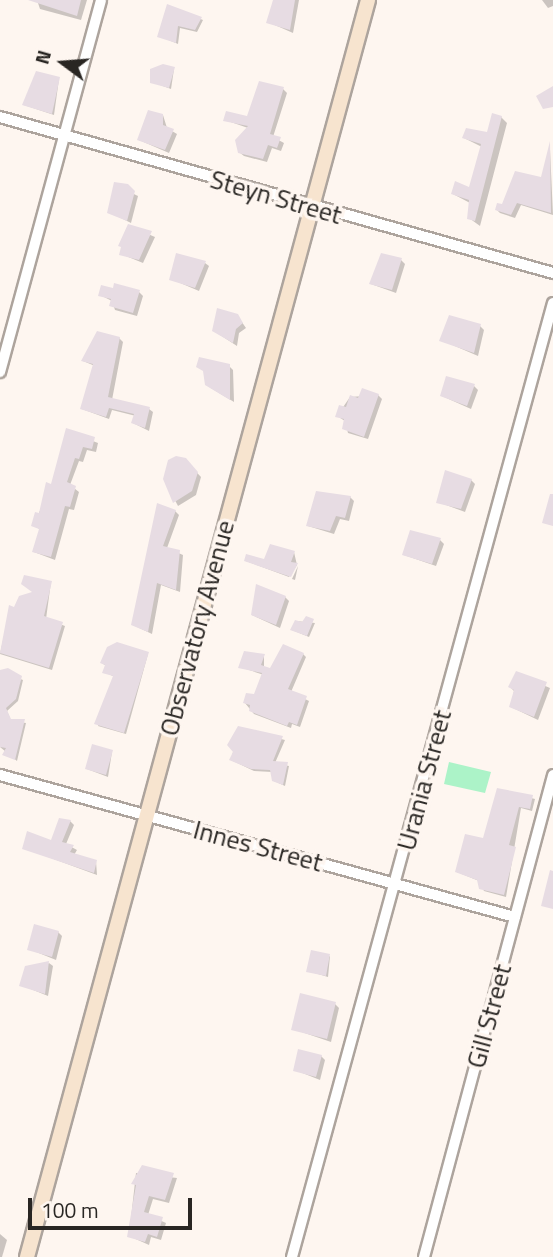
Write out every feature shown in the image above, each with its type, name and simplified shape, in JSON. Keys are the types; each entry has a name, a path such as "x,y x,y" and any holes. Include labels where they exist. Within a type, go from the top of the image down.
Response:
{"main road":[{"name":"Observatory Avenue","path":"27,1257 368,0"}],"street":[{"path":"0,372 100,0"},
{"name":"Steyn Street","path":"0,117 312,209 553,273"},
{"name":"Urania Street","path":"292,1257 397,884 553,303"},
{"name":"Innes Street","path":"0,775 515,917"},
{"name":"Gill Street","path":"425,1257 553,775"}],"green space":[{"path":"449,762 491,772 485,793 444,784"}],"building":[{"path":"28,0 81,0 77,16"},
{"path":"273,0 295,0 290,30 266,23"},
{"path":"167,4 202,17 195,30 178,26 176,43 157,37"},
{"path":"163,64 175,67 169,88 150,83 150,69"},
{"path":"36,71 60,77 52,114 22,105"},
{"path":"259,81 284,87 270,134 281,137 277,148 268,145 263,159 238,153 235,140 248,126 223,121 226,111 247,116"},
{"path":"553,86 553,107 543,109 536,96"},
{"path":"148,110 163,114 163,125 174,129 165,150 137,140"},
{"path":"492,113 502,116 475,221 467,219 469,200 451,194 455,181 469,187 481,144 462,138 466,128 487,132"},
{"path":"550,141 551,213 517,203 511,215 495,210 497,203 502,204 515,171 541,177"},
{"path":"114,182 128,184 135,191 127,221 107,213"},
{"path":"128,224 152,231 139,260 119,255 121,247 118,246"},
{"path":"176,253 206,261 195,288 169,280"},
{"path":"381,253 402,258 392,290 369,284"},
{"path":"114,283 140,290 133,313 109,306 111,299 98,296 101,285 113,288"},
{"path":"217,308 238,314 243,323 236,329 233,343 212,331"},
{"path":"449,315 481,324 474,353 439,341"},
{"path":"97,331 120,337 108,397 150,407 145,428 131,423 134,414 109,408 106,417 80,409 93,364 81,361"},
{"path":"199,357 230,364 230,400 205,385 203,371 196,367"},
{"path":"446,376 475,384 467,406 440,396"},
{"path":"362,388 379,394 364,437 342,429 344,419 335,417 339,405 346,407 350,395 358,398"},
{"path":"66,428 95,437 92,449 83,447 79,459 75,458 67,482 76,486 70,507 65,506 51,557 32,552 39,529 31,526 35,512 39,513 46,482 51,484"},
{"path":"176,456 186,458 198,472 192,491 173,503 163,479 168,460"},
{"path":"445,470 472,479 461,509 436,503"},
{"path":"316,491 351,496 345,518 336,516 330,531 306,526"},
{"path":"550,494 553,494 553,526 542,523"},
{"path":"157,503 176,510 163,546 180,550 176,590 157,583 148,632 131,625"},
{"path":"410,530 441,538 432,564 402,555"},
{"path":"270,544 295,551 291,562 298,563 291,577 244,561 246,554 264,559"},
{"path":"24,575 52,581 44,616 63,622 49,668 0,653 9,605 14,607 19,596 32,592 21,584"},
{"path":"256,584 286,596 276,625 251,615"},
{"path":"306,616 314,619 307,636 290,630 295,620 302,622"},
{"path":"117,642 149,652 124,733 94,724 113,676 102,673 105,665 100,663 107,647"},
{"path":"283,644 304,653 288,689 307,696 297,725 289,722 287,726 249,711 250,705 243,703 246,693 254,694 262,673 238,668 244,651 265,654 261,665 270,668"},
{"path":"8,668 22,676 16,699 6,708 11,719 25,719 15,760 2,755 6,748 0,747 0,670"},
{"path":"516,671 547,682 534,717 509,707 514,690 508,687"},
{"path":"238,726 283,736 273,761 288,762 283,785 272,781 270,770 251,769 229,760 233,752 227,745"},
{"path":"92,744 113,750 106,775 85,769"},
{"path":"497,788 533,795 530,809 519,807 509,845 516,847 504,895 479,889 477,880 455,872 465,834 483,838"},
{"path":"59,818 71,820 62,842 74,845 70,852 97,860 94,873 22,849 27,831 51,840"},
{"path":"550,870 553,871 553,909 541,906"},
{"path":"34,924 59,931 52,957 27,950"},
{"path":"311,950 330,954 326,976 306,972"},
{"path":"49,961 45,994 19,986 25,966"},
{"path":"300,993 336,1002 327,1039 291,1030"},
{"path":"298,1049 322,1055 316,1077 293,1071"},
{"path":"142,1165 174,1173 165,1200 149,1196 144,1212 163,1217 157,1237 148,1234 145,1242 127,1237 136,1185 131,1184"}]}
